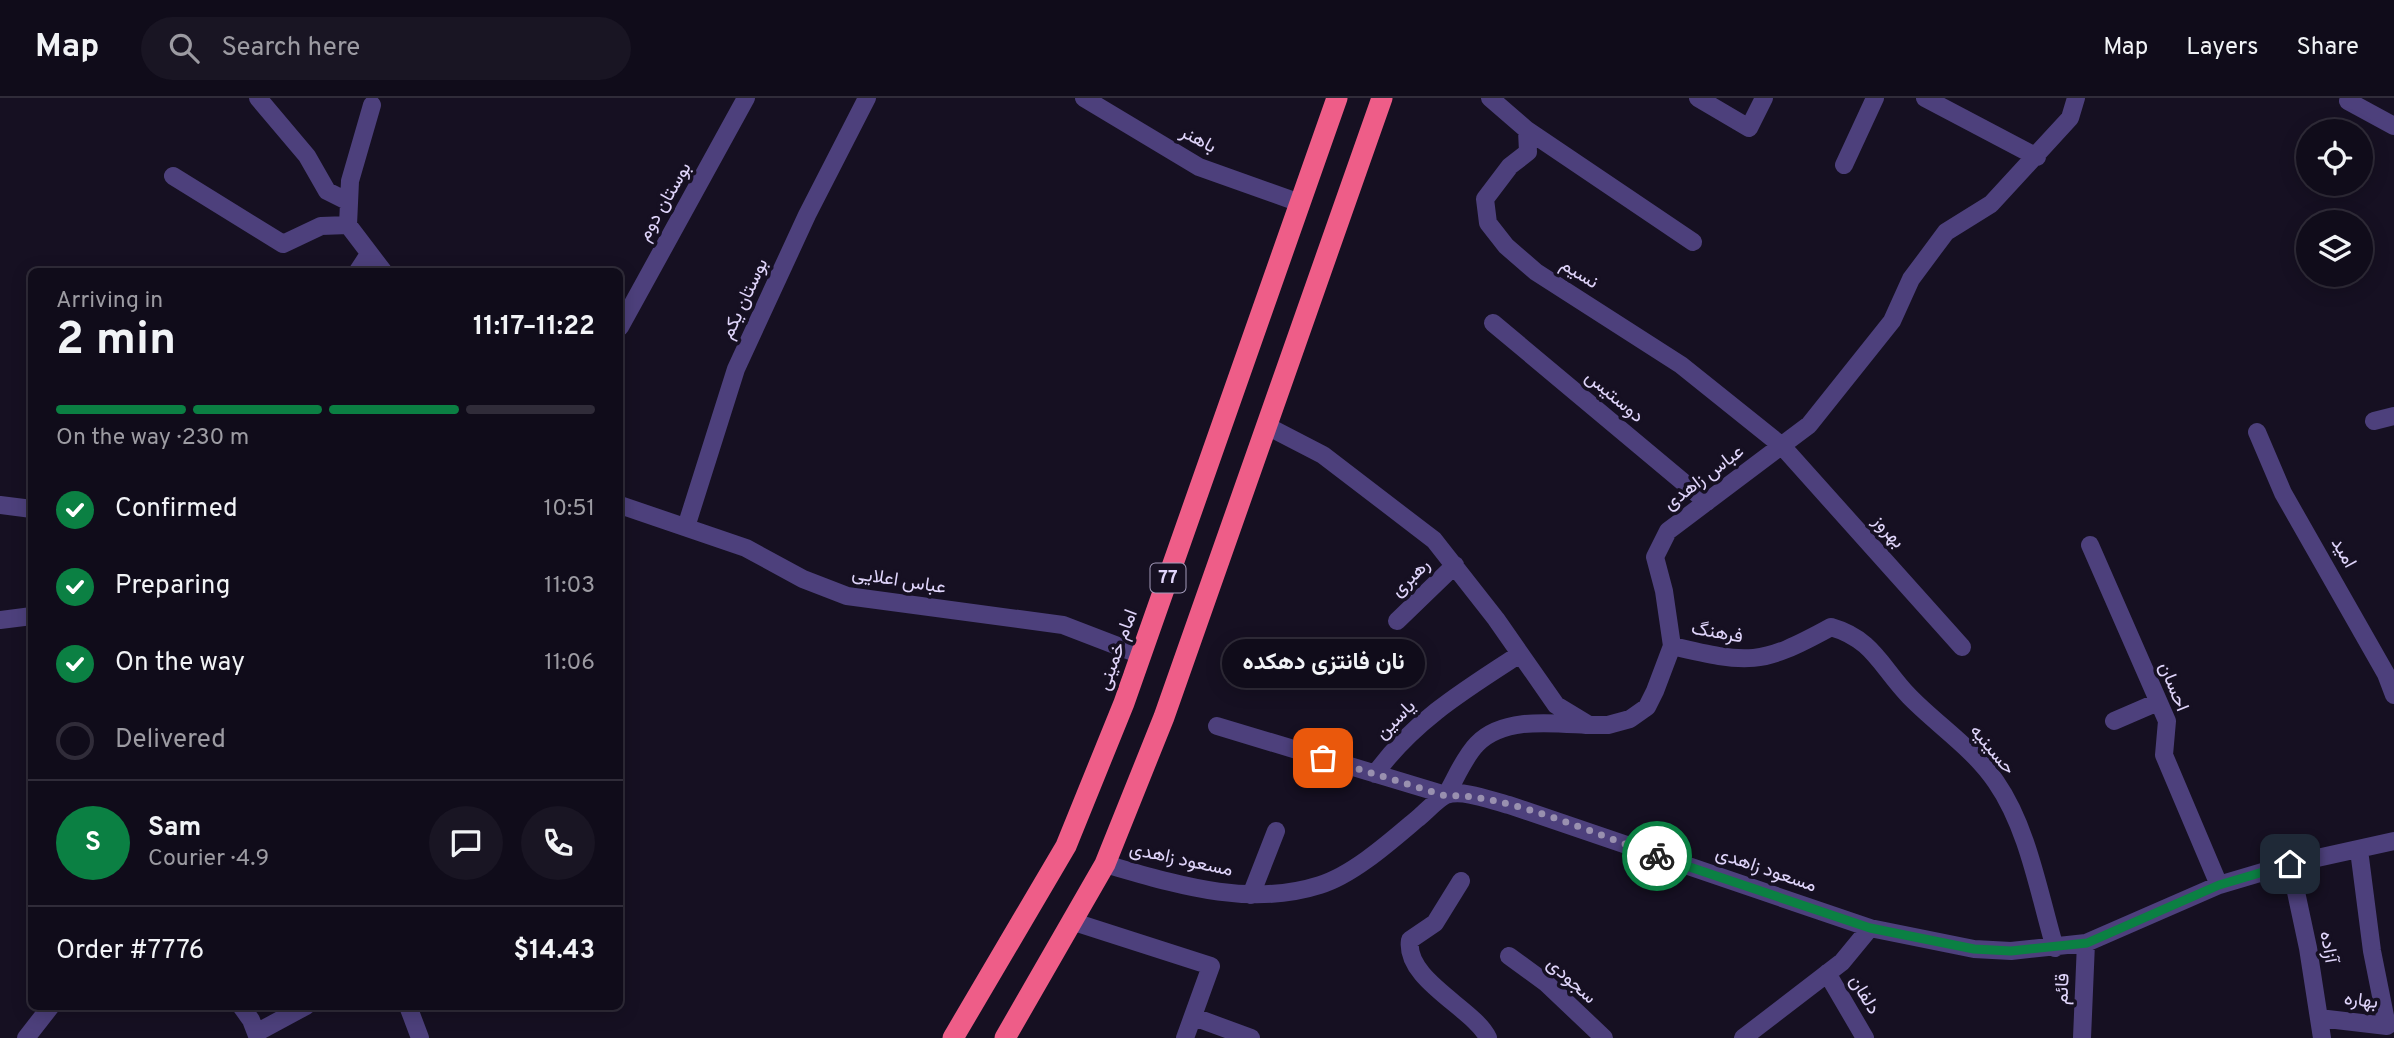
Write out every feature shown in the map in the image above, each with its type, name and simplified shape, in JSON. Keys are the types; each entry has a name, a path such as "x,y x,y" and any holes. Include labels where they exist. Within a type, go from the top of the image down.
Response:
{"highway":[{"name":"امام خمینی","path":"953,1038 1066,846 1140,655 1337,98"},
{"name":"77","path":"1005,1038 1105,864 1164,717 1382,98"}],"street":[{"path":"258,98 307,156 327,191 349,202"},
{"name":"بوستان دوم","path":"623,322 746,98"},
{"name":"بوستان یکم","path":"686,527 736,369 807,215 867,98"},
{"name":"باهنر","path":"1084,98 1199,167 1300,203"},
{"path":"1490,98 1527,130 1693,242"},
{"path":"1698,98 1749,128 1764,98"},
{"path":"1844,165 1875,98"},
{"path":"1925,98 2037,157"},
{"name":"عباس زاهدی","path":"1672,646 1664,591 1655,557 1668,531 1809,425 1856,370 1892,321 1910,279 1946,232 1992,204 2070,118 2076,98"},
{"path":"2348,101 2394,126"},
{"path":"372,104 350,181 348,225 381,268"},
{"name":"نسیم","path":"1527,130 1528,152 1510,166 1485,199 1488,223 1506,246 1536,272 1681,365 1782,446"},
{"path":"173,176 283,244 321,226 348,225"},
{"path":"360,268 369,254"},
{"name":"دوستیس","path":"1493,323 1707,502"},
{"path":"2374,421 2394,416"},
{"path":"1267,426 1323,455 1434,540 1556,705 1589,725"},
{"name":"امید","path":"2256,432 2283,493 2386,674 2394,695"},
{"name":"بهروز","path":"1782,446 1962,647"},
{"path":"0,505 28,508"},
{"name":"عباس اعلایی","path":"623,506 746,548 803,579 847,596 1063,625 1140,655"},
{"name":"احسان","path":"2090,545 2167,721 2164,755 2219,885"},
{"name":"رهبری","path":"1397,621 1455,565"},
{"path":"0,620 28,616"},
{"name":"فرهنگ","path":"1672,646 1731,660 1759,660 1795,647 1831,627"},
{"name":"حسینیه","path":"1831,627 1850,632 1864,641 1909,695 1962,744 1996,782 2018,828 2054,948"},
{"path":"1217,726 1446,796 1475,745 1492,733 1511,726 1608,725 1630,719 1647,707 1672,646"},
{"name":"یاسین","path":"1376,774 1396,745 1429,716 1520,654"},
{"path":"2113,721 2158,702"},
{"name":"مسعود زاهدی","path":"1105,864 1180,886 1272,895 1322,885 1369,857 1446,796 1466,794 1509,805 1870,928 1974,949 2054,948 2087,943 2219,885 2290,864 2394,841"},
{"path":"1251,895 1276,831"},
{"name":"بهاره","path":"2319,1018 2387,1026 2372,951 2359,850"},
{"name":"آزاده","path":"2290,864 2322,1038"},
{"path":"1461,881 1435,923 1410,940 1409,948 1427,979 1445,999 1470,1016 1488,1038"},
{"path":"1074,922 1211,966 1185,1038"},
{"path":"1743,1038 1842,962 1870,928"},
{"name":"قائم","path":"2082,1038 2087,943"},
{"name":"سجودی","path":"1509,956 1546,984 1599,1037"},
{"name":"دلفان","path":"1827,973 1866,1038"},
{"path":"26,1038 48,1010"},
{"path":"244,1010 257,1035 299,1010"},
{"path":"410,1010 420,1038"},
{"path":"1194,1017 1251,1038"}],"way so far":[{"path":"1323,758 1446,796 1466,794 1509,805 1657,856"}],"place":[{"name":"نان فانتزی دهکده","path":"1323,758"}],"route":[{"path":"1657,856 1870,928 1974,949 2011,951 2087,943 2219,885 2290,864"}]}
